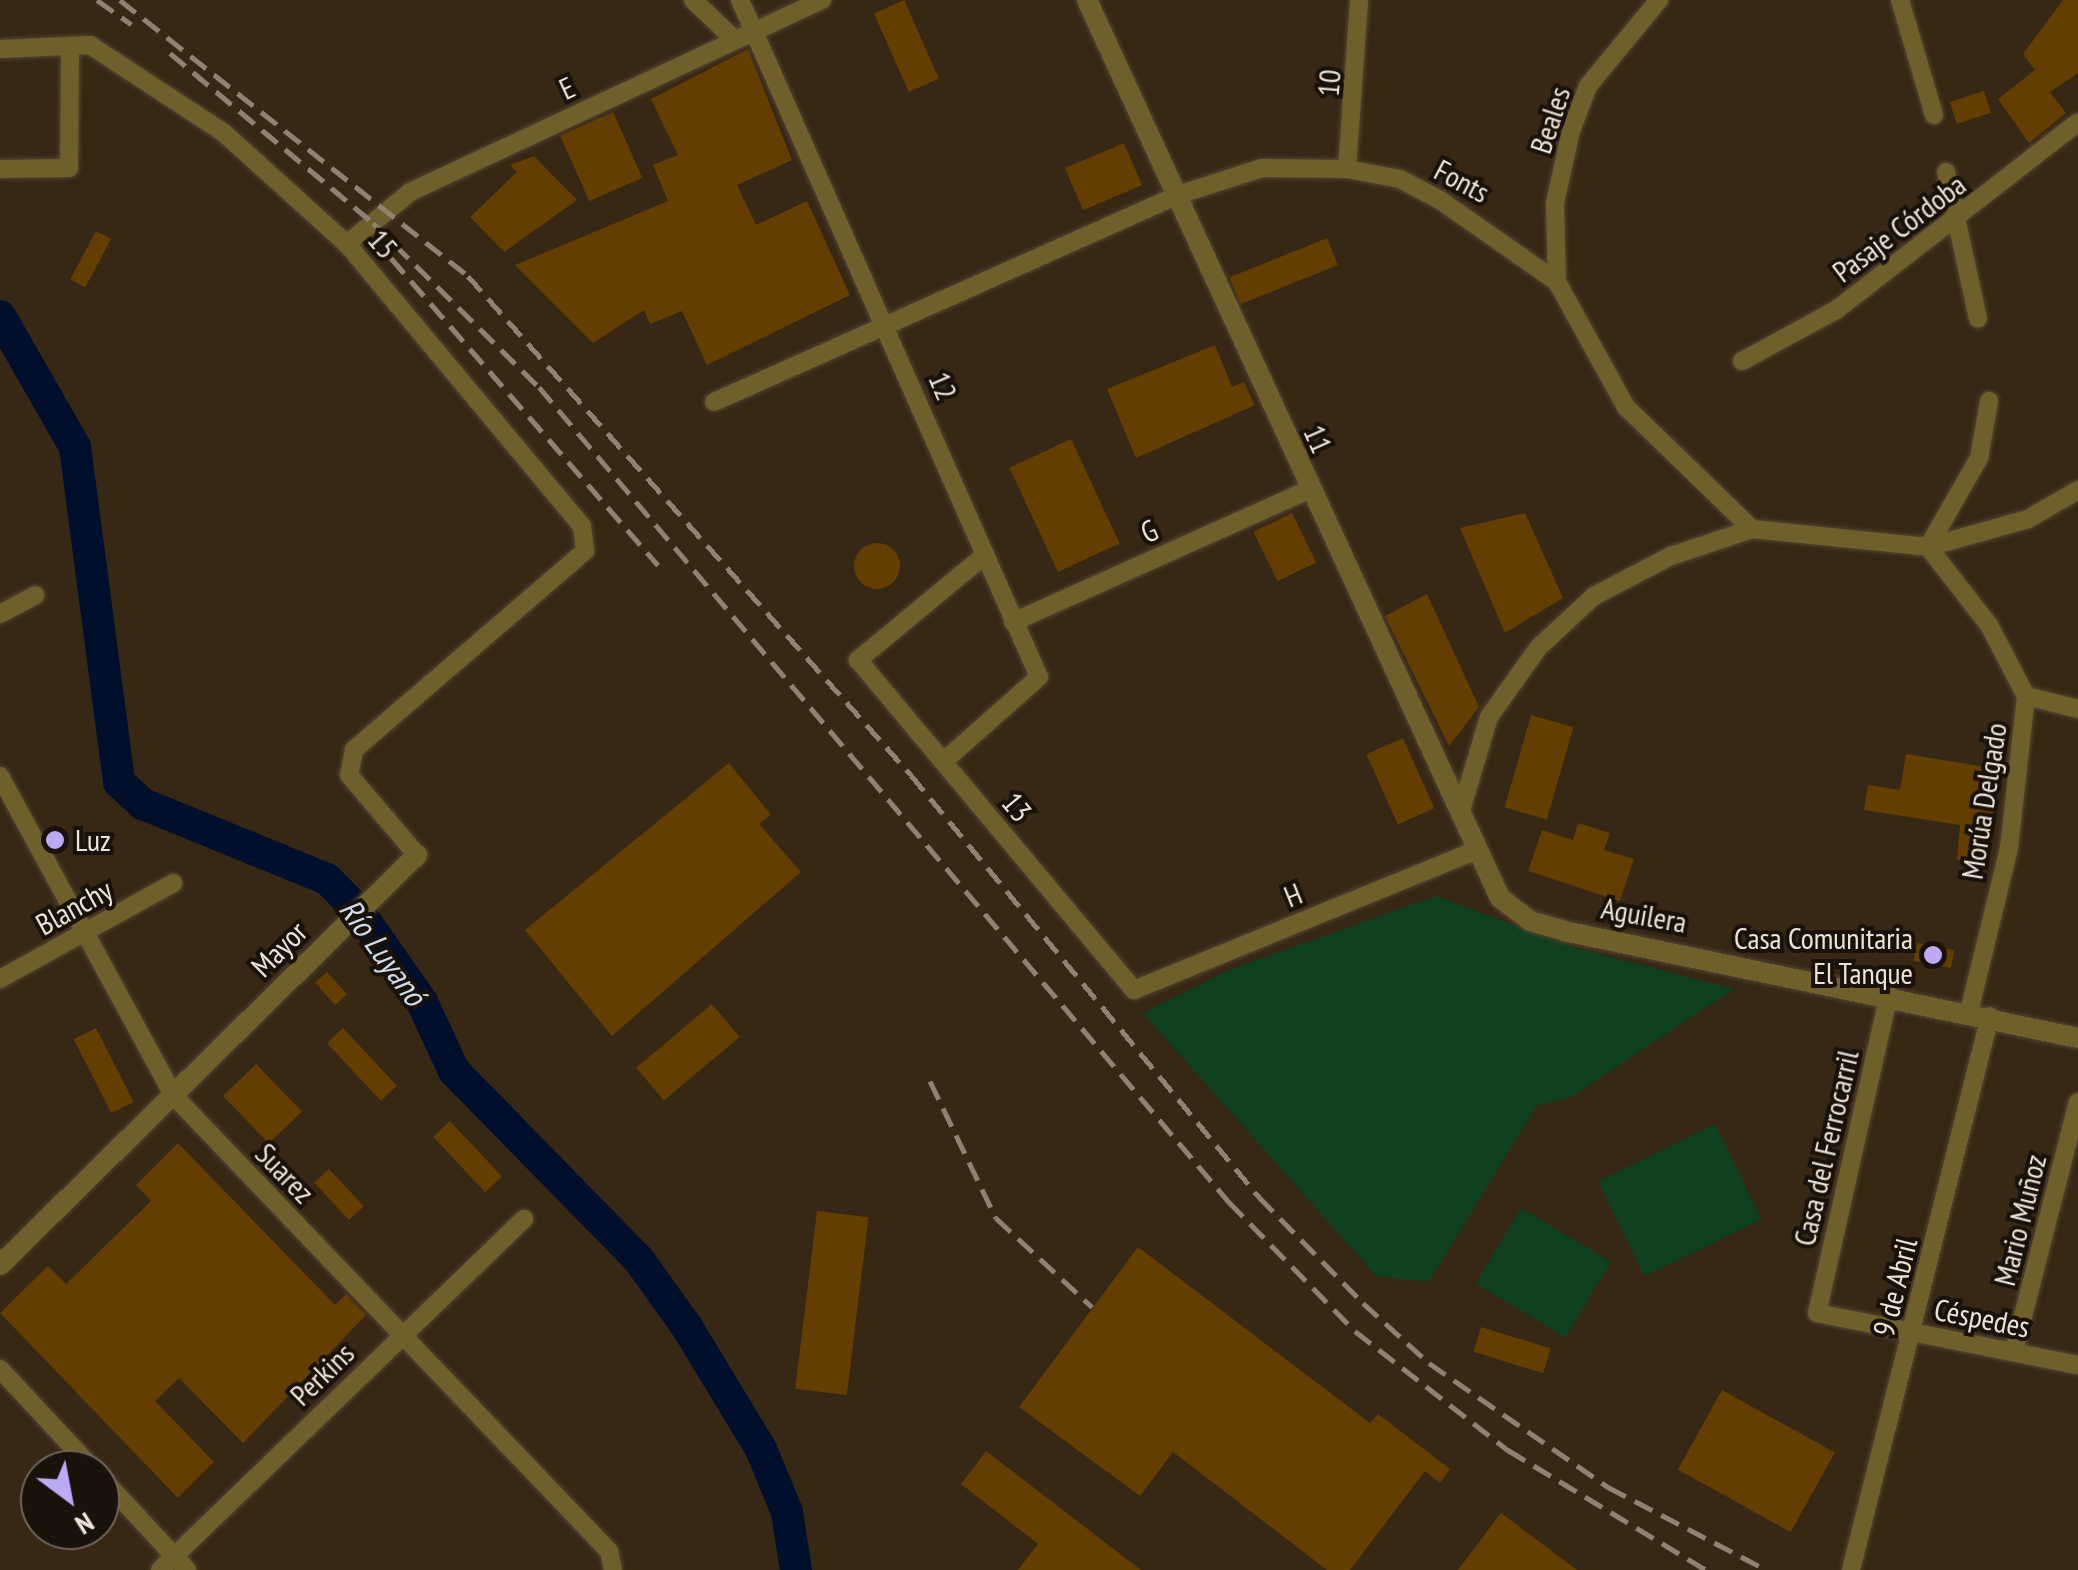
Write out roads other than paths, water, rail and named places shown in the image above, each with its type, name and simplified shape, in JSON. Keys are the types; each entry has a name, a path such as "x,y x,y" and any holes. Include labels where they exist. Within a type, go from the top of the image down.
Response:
{"street":[{"path":"693,0 735,40"},
{"name":"12","path":"740,0 1040,677 943,762"},
{"name":"E","path":"347,244 410,192 822,0"},
{"name":"11","path":"1086,0 1178,194 1308,490 1474,851 1500,898"},
{"name":"10","path":"1347,170 1359,0"},
{"name":"Beales","path":"1557,282 1555,203 1571,131 1588,86 1658,0"},
{"path":"1900,0 1934,115"},
{"name":"15","path":"70,46 90,45 224,133 347,244 582,526 585,551"},
{"path":"0,49 70,46 69,168 0,170"},
{"name":"Pasaje Córdoba","path":"1742,361 1836,310 1958,220 2078,122"},
{"name":"Fonts","path":"714,402 1178,194 1262,168 1347,170 1400,179 1440,200 1557,282 1626,407 1752,529"},
{"path":"1946,172 1978,319"},
{"path":"1928,547 1979,458 1989,401"},
{"name":"G","path":"1013,622 1308,490"},
{"path":"1460,814 1490,717 1538,648 1594,596 1671,556 1752,529 1928,547 2028,519 2078,490"},
{"name":"Morúa Delgado","path":"1928,547 1989,626 2026,696 2009,848 1980,1014"},
{"name":"Mayor","path":"0,1265 417,855 349,775 354,750 585,551"},
{"name":"13","path":"984,554 858,660 1134,990"},
{"path":"0,614 35,596"},
{"path":"2026,696 2078,709"},
{"name":"Suarez","path":"0,776 174,1096 609,1551 613,1570"},
{"name":"H","path":"1134,990 1474,851"},
{"name":"Blanchy","path":"0,979 173,883"},
{"name":"Aguilera","path":"1500,898 1530,921 1564,931 1889,994 2078,1038"},
{"name":"Casa del Ferrocarril","path":"1818,1313 1889,994"},
{"name":"9 de Abril","path":"1851,1570 1912,1333 1980,1014"},
{"name":"Mario Muñoz","path":"2014,1351 2078,1102"},
{"name":"Perkins","path":"160,1570 180,1563 402,1335 524,1219"},
{"name":"Céspedes","path":"1818,1313 2078,1365"},
{"path":"0,1368 76,1450"},
{"path":"120,1498 180,1563"}],"waterway":[{"name":"Río Luyanó","path":"0,316 75,447 119,782 143,804 327,879 357,909 422,1002 454,1071 639,1260 687,1327 761,1449 787,1512 796,1570"}],"railway":[{"path":"97,0 131,24"},
{"path":"120,0 468,276 911,775 1259,1197 1363,1303 1429,1363 1608,1487 1767,1570"},
{"path":"170,53 373,223 539,387 1229,1202 1355,1331 1508,1450 1706,1570"},
{"path":"391,258 658,565"},
{"path":"930,1081 996,1218 1092,1307"}],"place":[{"name":"Luz","path":"55,840"},
{"name":"Casa Comunitaria El Tanque","path":"1933,955"}]}
